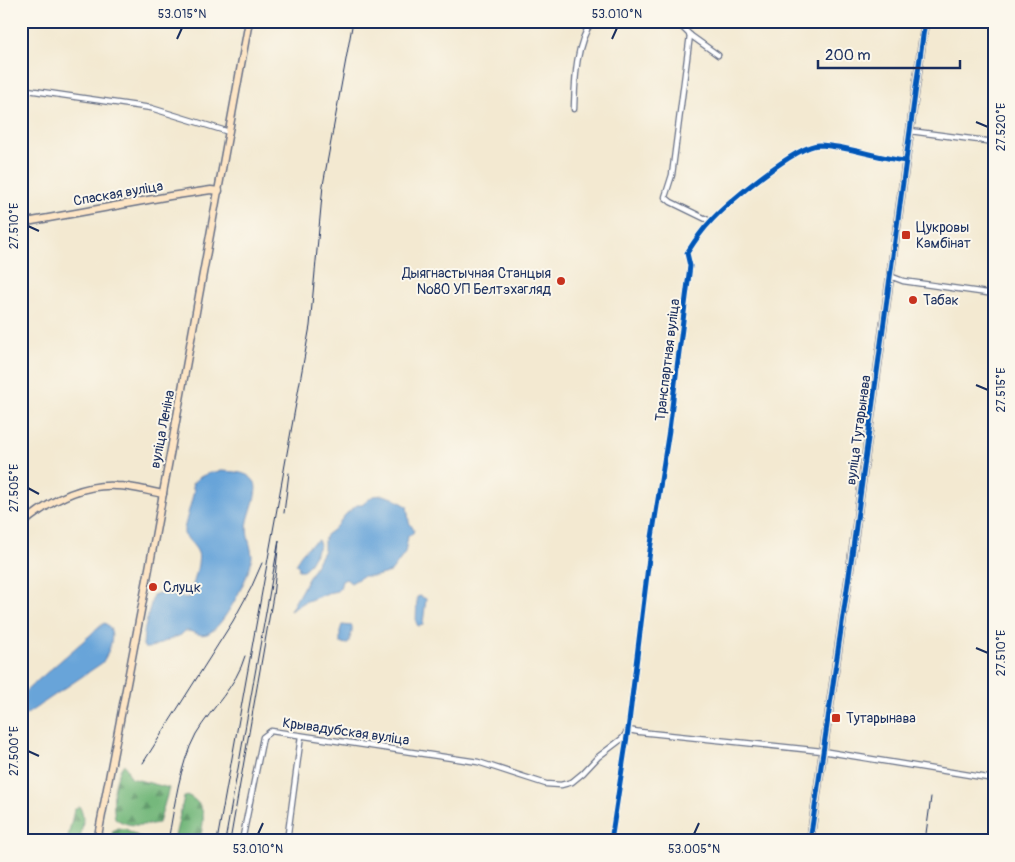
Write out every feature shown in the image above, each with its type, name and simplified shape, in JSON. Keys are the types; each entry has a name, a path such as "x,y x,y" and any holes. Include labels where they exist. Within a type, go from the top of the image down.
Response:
{"street":[{"name":"вуліца Леніна","path":"97,841 250,21"},
{"path":"574,109 578,58 586,30 592,21"},
{"path":"674,21 718,55"},
{"name":"вуліца Тутарынава","path":"810,841 853,548 925,21"},
{"path":"690,35 672,175 666,197 671,202 710,221"},
{"path":"21,89 150,108 229,132"},
{"path":"910,131 994,142"},
{"name":"Транспартная вуліца","path":"611,841 628,730 650,550 669,430 690,266 687,253 710,221 783,161 807,147 824,146 906,161"},
{"name":"Спаская вуліца","path":"21,223 170,196 211,190 219,191"},
{"path":"890,276 902,281 994,294"},
{"path":"21,525 57,499 87,489 117,486 163,494"},
{"path":"628,730 822,752 994,779"},
{"name":"Крывадубская вуліца","path":"242,841 263,737 272,732 478,762 546,784 561,785 566,784 583,773 598,758 620,742 628,730"},
{"path":"287,841 301,736"}],"green space":[{"path":"124,764 131,778 169,788 159,823 131,825 115,818 114,790 120,770"},
{"path":"189,796 200,805 202,810 203,821 200,841 174,841 184,797"},
{"path":"79,806 83,819 79,841 67,841 74,810"},
{"path":"117,828 126,829 146,841 110,841 113,831"}],"water":[{"path":"222,471 247,475 256,485 247,525 252,556 251,564 242,586 221,622 214,630 204,635 185,631 181,635 145,648 143,646 144,632 153,595 159,593 188,598 194,583 199,557 196,548 184,534 194,491 192,484 205,474"},
{"path":"383,495 407,506 409,522 414,530 408,536 405,553 391,572 376,576 363,576 351,583 346,579 342,581 337,591 302,603 290,611 324,550 326,535 357,505 362,505 373,496"},
{"path":"318,540 320,545 311,562 303,570 298,570 299,567 296,564 299,557"},
{"path":"420,596 426,599 423,625 418,626 416,622 417,597"},
{"path":"104,623 109,626 112,636 110,648 102,663 21,718 21,695"},
{"path":"342,625 352,626 348,644 340,643"}],"railway":[{"path":"217,841 310,326 323,185 353,21"},
{"path":"284,513 289,473"},
{"path":"225,841 279,540 273,596 230,841"},
{"path":"143,763 233,621 262,563"},
{"path":"168,841 178,786 190,746 202,724 236,677 245,656"},
{"path":"925,841 931,797"}],"cycle path":[{"path":"810,841 853,548 925,21"},
{"path":"611,841 628,730 650,550 669,430 690,266 687,253 704,229 730,202 795,154 809,148 819,145 830,146 906,161"}],"place":[{"name":"Цукровы Камбінат","path":"906,235"},
{"name":"Дыягнастычная Станцыя №80 УП Белтэхагляд","path":"561,281"},
{"name":"Табак","path":"913,300"},
{"name":"Слуцк","path":"153,587"},
{"name":"Тутарынава","path":"836,718"}]}
